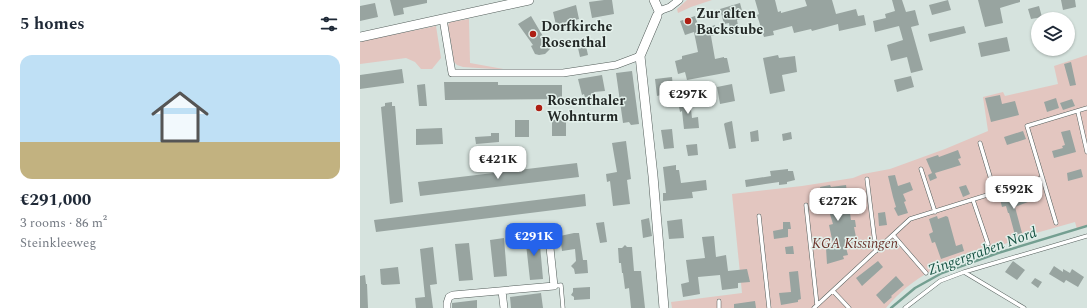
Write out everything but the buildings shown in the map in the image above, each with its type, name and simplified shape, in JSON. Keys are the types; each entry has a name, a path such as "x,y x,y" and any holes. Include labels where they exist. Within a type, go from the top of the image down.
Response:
{"street":[{"path":"360,37 529,0"},
{"path":"654,0 658,13 640,56 653,176 664,308"},
{"path":"658,13 670,7 679,0"},
{"path":"442,19 452,73 563,73 616,65 640,56"},
{"path":"447,308 449,297 453,295 554,286 549,238"},
{"path":"502,291 504,308"}],"lane":[{"path":"1056,223 1027,126 1078,112 1087,108"},
{"path":"1078,112 1087,152"},
{"path":"980,143 995,193"},
{"path":"921,169 935,212"},
{"path":"815,307 894,236 910,219 1042,178"},
{"path":"867,179 876,251"},
{"path":"973,200 988,244"},
{"path":"806,205 815,307"},
{"path":"759,216 768,308"},
{"path":"894,236 926,273"},
{"path":"905,308 940,281 964,272 1087,236"},
{"path":"964,272 1024,308"},
{"path":"554,286 561,285 563,308"},
{"path":"833,291 849,308"},
{"path":"719,301 720,308"}],"green space":[{"path":"687,0 712,0 678,13 677,9"},
{"path":"469,19 470,63 509,70 463,67 454,62 448,25 450,22"},
{"path":"436,26 441,58 432,69 421,69 415,62 406,58 360,64 360,41"},
{"name":"KGA Kissingen","path":"1087,55 1087,226 1077,229 1075,222 1029,235 931,271 907,287 886,308 672,308 671,302 742,293 732,194 802,186 853,178 863,174 890,169 945,149 988,131 983,97 1003,92 1005,96 1058,84 1054,66"}],"waterway":[{"name":"Zingergraben Nord","path":"891,308 915,288 942,273 998,253 1087,226"}],"place":[{"name":"Zur alten Backstube","path":"688,21"},
{"name":"Dorfkirche Rosenthal","path":"533,34"},
{"name":"Rosenthaler Wohnturm","path":"539,108"}]}
